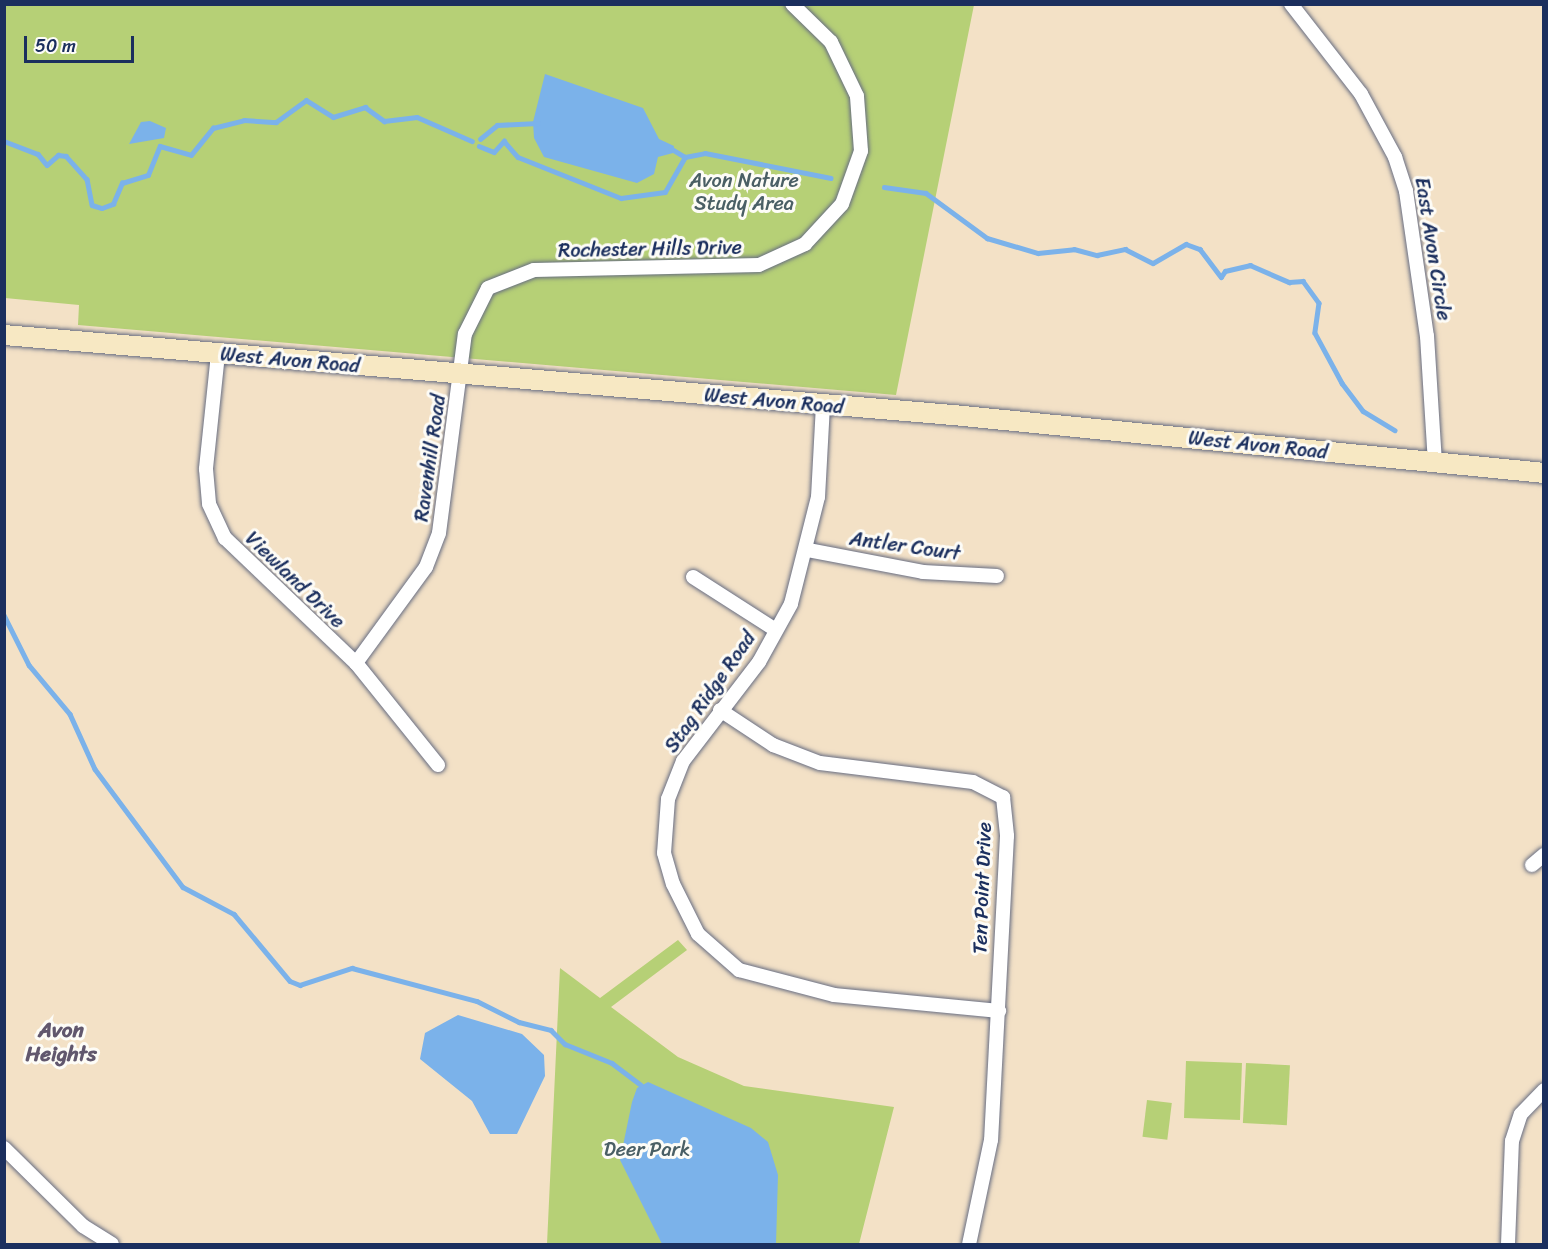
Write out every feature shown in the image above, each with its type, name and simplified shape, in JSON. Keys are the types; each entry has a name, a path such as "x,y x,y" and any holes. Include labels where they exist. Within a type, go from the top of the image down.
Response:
{"street":[{"name":"Rochester Hills Drive","path":"461,376 473,309 503,278 534,270 752,267 794,251 826,224 858,166 860,111 840,56 792,4"},
{"name":"East Avon Circle","path":"1291,4 1361,94 1395,157 1406,191 1427,336 1435,462"},
{"name":"West Avon Road","path":"4,335 461,376 823,405 1544,473"},
{"name":"Viewland Drive","path":"218,354 206,469 209,504 225,538 356,663 438,765"},
{"name":"Ravenhill Road","path":"356,663 426,567 440,533 461,376"},
{"name":"Stag Ridge Road","path":"823,405 818,497 808,550 777,630 759,662 683,761 664,827 673,884 698,934 739,970 783,984 898,1004 999,1011"},
{"name":"Antler Court","path":"808,550 923,572 997,576"},
{"path":"693,577 777,630"},
{"name":"Ten Point Drive","path":"720,710 773,745 812,761 973,782 1003,797 1006,836 999,1011 987,1176 969,1245"},
{"path":"1532,865 1544,855"},
{"path":"1508,1245 1512,1141 1521,1114 1544,1090"},
{"path":"4,1148 83,1226 112,1245"}],"green space":[{"name":"Avon Nature Study Area","path":"4,5 974,5 896,395 78,325 79,305 5,298"},
{"name":"Deer Park","path":"678,940 687,950 611,1007 678,1057 744,1086 894,1107 859,1244 547,1244 560,968 600,998"},
{"path":"1186,1061 1242,1063 1240,1120 1184,1118"},
{"path":"1246,1063 1290,1065 1287,1125 1243,1123"},
{"path":"1147,1100 1172,1103 1167,1140 1142,1137"}],"water":[{"path":"545,74 643,108 659,139 674,146 673,153 658,157 654,174 637,183 544,157 534,138 533,122"},
{"path":"150,121 166,128 164,138 129,144 141,122"},
{"path":"458,1015 522,1034 544,1055 545,1076 517,1134 490,1134 472,1101 420,1059 425,1033"},
{"path":"648,1082 751,1128 768,1142 778,1175 776,1244 662,1244 620,1160 637,1088"}],"waterway":[{"path":"4,141 38,154 47,165 58,155 66,156 87,179 92,205 102,208 113,204 122,183 148,175 160,146 191,155 213,128 244,120 276,122 306,100 333,117 365,107 384,121 417,117 472,141"},
{"path":"480,139 497,125 538,123"},
{"path":"479,146 494,152 504,141 518,157 621,198 665,192 685,157 705,153 831,178"},
{"path":"670,148 685,157"},
{"path":"884,187 926,193 987,238 1038,253 1074,249 1097,255 1125,249 1153,263 1186,244 1200,249 1221,277 1225,271 1250,265 1289,282 1303,281 1319,303 1315,333 1342,383 1363,411 1395,430"},
{"path":"4,615 29,665 70,714 95,769 183,887 234,914 290,981 300,985 352,968 477,1001 519,1022 551,1030 565,1044 612,1063 641,1085"}],"district":[{"name":"Avon Heights","path":"61,1042"}]}
